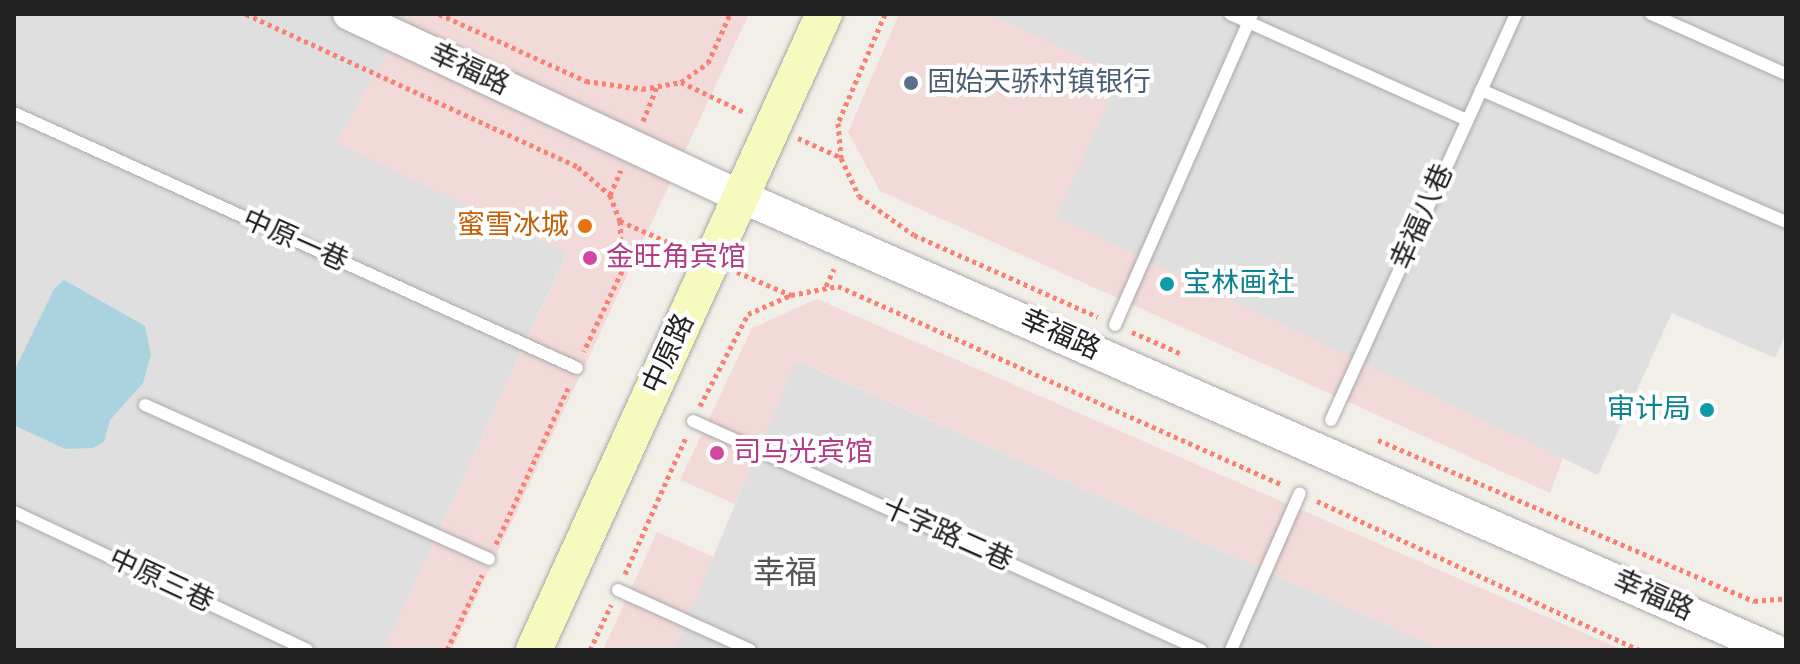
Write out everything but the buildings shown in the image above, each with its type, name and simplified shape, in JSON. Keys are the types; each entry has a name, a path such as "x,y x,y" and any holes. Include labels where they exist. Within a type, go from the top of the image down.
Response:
{"main road":[{"name":"中原路","path":"534,650 824,14"}],"street":[{"name":"幸福路","path":"349,14 742,197 1774,650"}],"lane":[{"path":"1230,14 1250,18 1467,120"},
{"name":"幸福八巷","path":"1331,420 1516,14"},
{"path":"1651,14 1786,74"},
{"path":"1115,325 1250,18"},
{"path":"1481,90 1786,222"},
{"name":"中原一巷","path":"14,113 577,368"},
{"path":"145,405 489,559"},
{"name":"十字路二巷","path":"693,421 1201,650"},
{"path":"1231,650 1300,493"},
{"name":"中原三巷","path":"14,512 307,650"},
{"path":"618,590 750,650"}],"path":[{"path":"246,14 578,167 610,195 620,221 622,271 447,650"},
{"path":"439,14 586,81 642,89 681,82 708,63 730,14"},
{"path":"885,14 838,123 841,158 859,196 914,235 1187,357"},
{"path":"590,650 730,341 748,314 791,295 838,286 1300,493 1639,650"},
{"path":"1375,439 1754,601 1786,598"}],"shaded area":[{"path":"14,14 409,14 337,142 567,253 384,650 14,650"},
{"path":"409,14 749,14 452,650 384,650 567,254 337,142"},
{"path":"899,14 988,14 1121,75 1056,217 1563,458 1550,493 880,191 848,132"},
{"path":"988,14 1786,14 1786,334 1775,358 1672,313 1598,475 1055,217 1120,75"},
{"path":"817,299 1623,650 1443,650 797,360 735,504 680,480 752,328"},
{"path":"796,360 1443,650 674,650"},
{"path":"657,532 714,557 674,650 603,650"}],"water":[{"path":"64,280 145,326 151,355 143,383 110,420 104,442 93,448 65,449 14,425 14,371 54,289"}],"place":[{"name":"固始天骄村镇银行","path":"911,83"},
{"name":"蜜雪冰城","path":"585,226"},
{"name":"金旺角宾馆","path":"590,258"},
{"name":"宝林画社","path":"1167,284"},
{"name":"审计局","path":"1707,410"},
{"name":"司马光宾馆","path":"717,453"}],"district":[{"name":"幸福","path":"785,573"}]}
